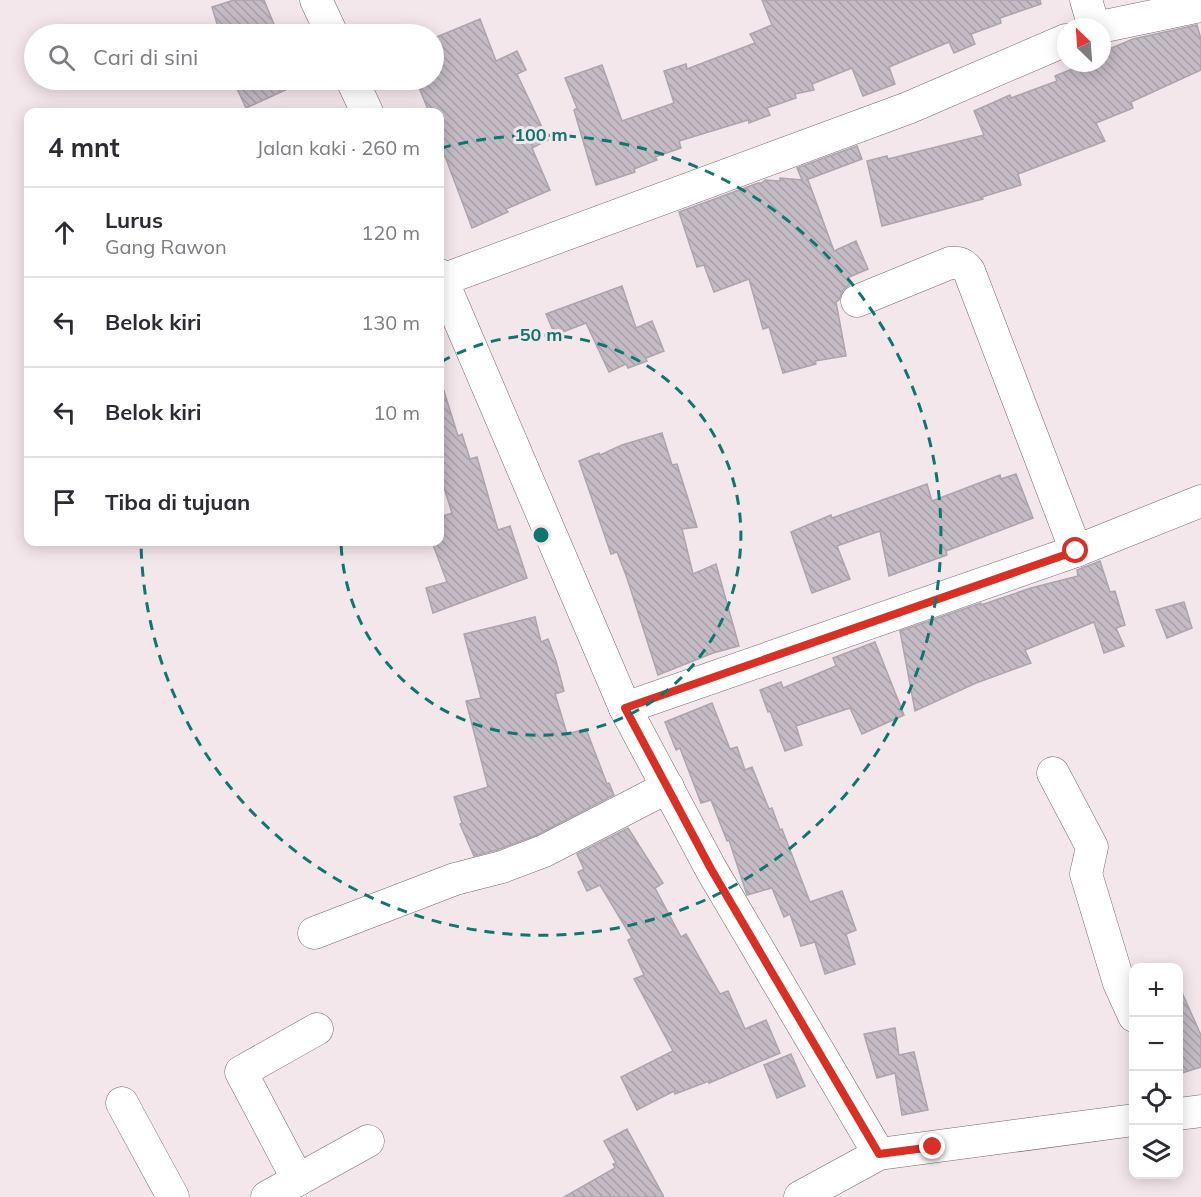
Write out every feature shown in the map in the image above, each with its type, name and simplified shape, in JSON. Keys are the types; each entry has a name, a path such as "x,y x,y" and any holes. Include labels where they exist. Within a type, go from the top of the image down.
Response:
{"street":[{"path":"316,0 327,24"},
{"path":"1086,0 1091,18"},
{"path":"1111,25 1201,6"},
{"path":"444,276 908,108 1057,44"},
{"path":"357,90 365,108"},
{"path":"857,301 950,263 958,262 964,265 974,282 1076,551"},
{"path":"444,284 625,708 711,869 879,1154"},
{"path":"625,708 1076,551 1201,501"},
{"path":"1053,773 1092,847 1086,874 1119,983 1129,1005"},
{"path":"314,933 455,879 502,867 544,851 668,787"},
{"path":"298,1180 241,1072 317,1029"},
{"path":"122,1103 173,1197"},
{"path":"800,1197 879,1154 1129,1121"},
{"path":"267,1197 368,1141"}],"building":[{"path":"234,0 264,0 274,24 217,24 212,7"},
{"path":"762,0 1040,0 1041,4 1000,18 1001,23 971,34 975,44 954,53 949,42 889,67 895,84 863,96 852,68 812,84 814,90 795,94 796,98 767,108 770,115 749,123 748,120 679,141 681,148 655,157 657,160 634,169 635,172 596,185 574,110 577,108 565,78 602,65 622,121 674,103 664,71 686,64 687,69 755,43 750,34 772,25"},
{"path":"480,19 496,61 517,51 526,70 517,74 548,140 532,148 550,190 506,209 508,212 472,228 444,156 444,108 427,108 420,90 444,90 444,34"},
{"path":"1197,25 1201,39 1201,70 1131,102 1133,108 1096,123 1105,141 1018,174 1021,185 982,197 983,199 882,226 867,161 887,156 888,159 984,135 974,111 1010,95 1011,98 1057,81 1055,76 1065,72 1111,72 1111,48 1133,39"},
{"path":"238,90 285,90 246,108"},
{"path":"857,146 862,159 806,180 808,180 834,251 856,241 868,269 847,278 850,284 843,290 836,302 846,356 815,361 816,364 783,373 769,327 763,329 749,279 714,292 704,265 697,267 679,212 765,180 780,181 780,178 802,180 797,168"},
{"path":"622,286 636,328 652,321 664,351 646,358 647,361 628,368 626,364 609,372 586,323 555,335 546,314"},
{"path":"444,391 458,436 462,434 470,459 477,457 498,530 510,526 527,578 433,613 426,588 447,582 434,546 444,546 444,516 452,513 444,488"},
{"path":"662,433 672,465 677,464 697,527 682,529 693,574 716,564 739,646 713,653 658,675 627,578 617,552 611,554 579,461"},
{"path":"1016,474 1033,518 946,551 947,555 889,576 880,531 837,546 850,579 812,593 791,532 831,515 832,518 927,484 932,501 1000,475 1001,479"},
{"path":"1100,561 1110,592 1115,591 1125,625 1116,628 1124,646 1104,653 1094,622 1025,650 1031,663 976,683 915,711 900,631 981,603 981,605 1031,588 1078,576 1077,570"},
{"path":"1184,602 1192,628 1167,638 1156,610"},
{"path":"535,617 541,642 548,639 556,661 564,691 555,694 567,734 586,729 607,784 609,783 614,795 537,835 474,856 460,824 462,823 454,797 488,787 466,701 481,698 464,634"},
{"path":"875,642 904,715 862,734 850,708 796,726 802,745 785,751 760,690 781,682 783,688 836,666 833,658"},
{"path":"712,703 730,749 737,747 745,770 752,767 769,809 772,808 780,830 782,829 810,902 842,891 856,930 846,934 855,964 825,974 815,942 801,946 790,914 784,917 772,888 747,895 729,840 727,841 711,800 701,803 680,748 676,750 665,722"},
{"path":"628,828 663,883 655,888 681,937 686,934 720,994 728,991 745,1029 766,1020 780,1053 709,1083 709,1081 675,1094 674,1091 637,1110 621,1077 673,1051 634,979 644,975 628,940 632,938 600,885 587,891 578,872 584,869 577,854"},
{"path":"1183,995 1201,1035 1201,1067 1183,1073"},
{"path":"895,1028 899,1055 914,1052 928,1110 902,1115 895,1073 877,1078 864,1034"},
{"path":"791,1054 805,1086 777,1098 764,1065"},
{"path":"627,1129 664,1197 564,1197 615,1168 613,1164 616,1163 604,1141"}],"route":[{"path":"933,1147 879,1154 711,869 625,708 1076,551"}]}
